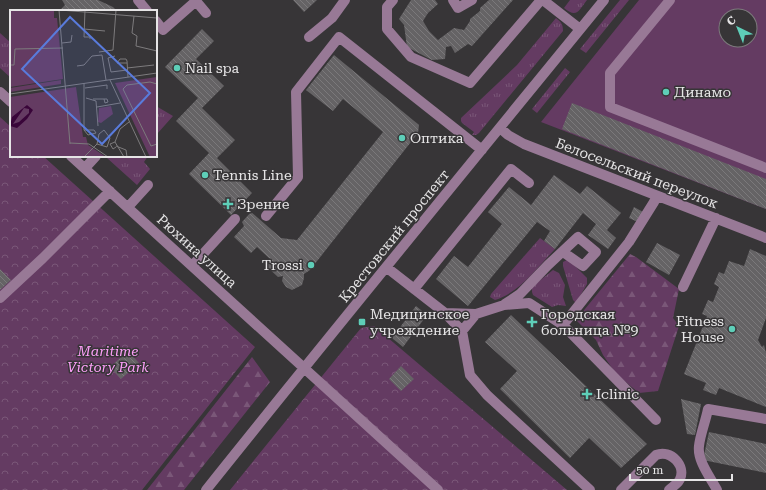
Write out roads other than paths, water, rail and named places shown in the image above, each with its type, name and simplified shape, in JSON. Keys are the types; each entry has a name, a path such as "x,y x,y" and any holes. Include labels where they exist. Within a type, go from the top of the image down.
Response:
{"street":[{"path":"138,0 146,10"},
{"path":"309,37 332,18 345,0"},
{"path":"393,0 387,7 387,29 411,57 470,83 542,0 580,29"},
{"path":"453,0 458,8 472,0"},
{"name":"Крестовский проспект","path":"206,490 604,0"},
{"path":"670,0 610,73 610,107 766,168"},
{"path":"157,22 163,30 196,1 206,13"},
{"path":"266,216 298,177 296,92 339,37 482,150"},
{"path":"0,92 10,101"},
{"name":"Белосельский переулок","path":"500,128 508,135 524,144 766,238"},
{"name":"Рюхина улица","path":"72,157 438,490"},
{"path":"84,168 95,157"},
{"path":"414,289 511,169 529,183"},
{"path":"128,207 148,185"},
{"path":"0,298 110,191"},
{"path":"563,325 629,242 657,196"},
{"path":"683,287 716,218"},
{"path":"192,266 235,219"},
{"path":"504,305 520,294 563,252"},
{"path":"386,267 445,313 462,331 470,375 487,395 590,490"},
{"path":"520,294 528,303 563,325 656,420"},
{"path":"445,313 476,314 504,305 528,303"},
{"path":"462,331 476,314"},
{"path":"717,490 703,466 698,447 708,409 766,418"},
{"path":"621,490 656,455 663,453 670,455 679,465 681,471 680,479 669,490"}],"place":[{"name":"Nail spa","path":"177,68"},
{"name":"Динамо","path":"666,92"},
{"name":"Оптика","path":"402,138"},
{"name":"Tennis Line","path":"205,175"},
{"name":"Зрение","path":"228,204"},
{"name":"Trossi","path":"311,265"},
{"name":"Медицинское учреждение","path":"362,322"},
{"name":"Городская больница №9","path":"532,322"},
{"name":"Fitness House","path":"732,329"},
{"name":"Iclinic","path":"587,394"}],"park label":[{"name":"Maritime Victory Park","path":"108,360"}]}
